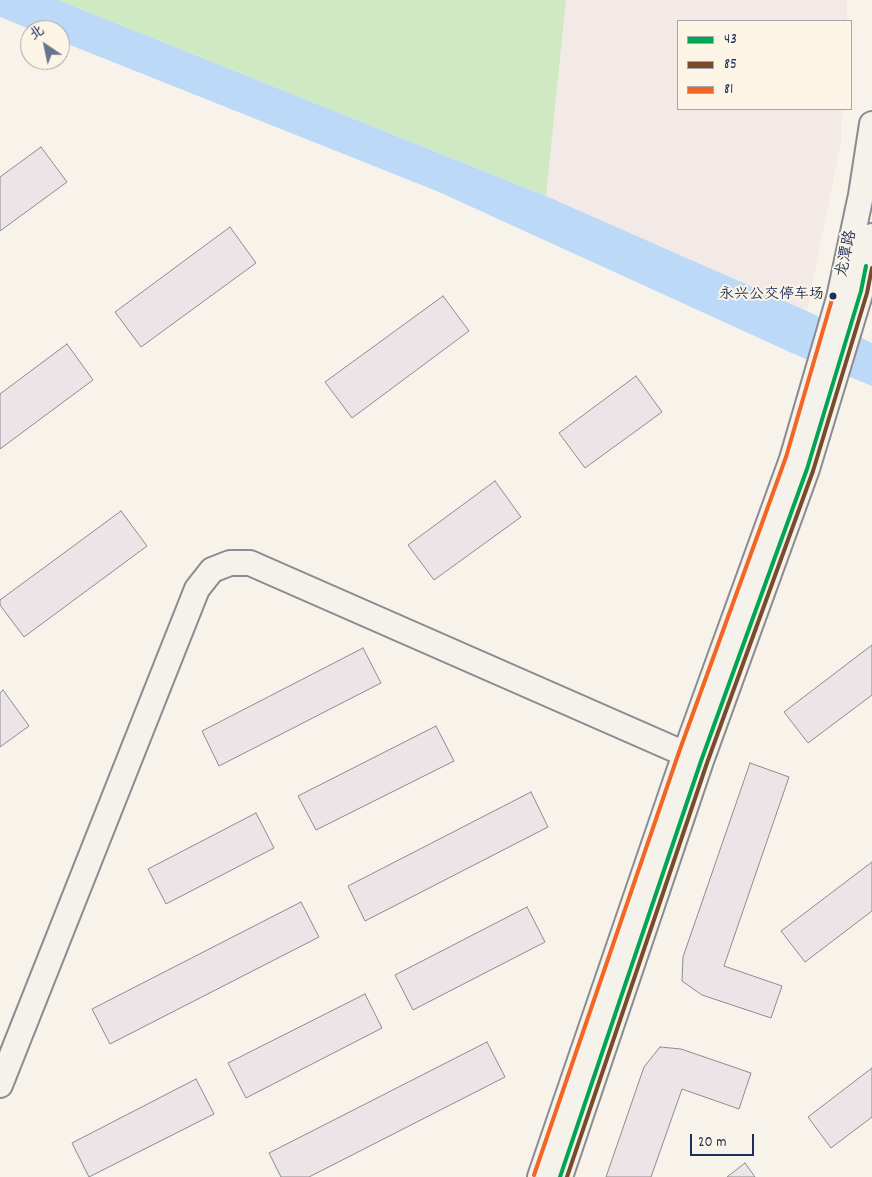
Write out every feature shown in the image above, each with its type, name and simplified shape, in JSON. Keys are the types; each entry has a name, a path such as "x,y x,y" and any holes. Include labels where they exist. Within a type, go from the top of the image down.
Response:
{"street":[{"name":"龙潭路","path":"560,1177 693,758 797,440 839,298 861,195 872,124"},
{"name":"龙潭路","path":"540,1177 693,758 806,469 861,291 872,236"},
{"path":"0,1084 197,588 212,570 230,563 250,563 693,758"}],"shaded area":[{"path":"566,0 847,0 847,20 677,20 677,110 842,110 841,142 807,311 546,196"}],"green space":[{"path":"58,0 566,0 546,196"}],"water":[{"path":"0,0 58,0 546,196 807,311 872,343 872,386 794,354 439,192 70,45 70,20 20,20 20,25 0,17"}],"building":[{"path":"41,147 67,182 0,231 0,177"},
{"path":"230,227 256,263 141,347 115,312"},
{"path":"443,296 469,331 352,418 325,382"},
{"path":"67,344 93,380 0,449 0,394"},
{"path":"636,376 662,412 585,468 559,433"},
{"path":"495,481 521,517 434,580 408,545"},
{"path":"121,511 147,546 24,637 0,605 0,600"},
{"path":"872,645 872,695 808,743 784,712"},
{"path":"363,648 381,683 219,766 202,731"},
{"path":"3,690 29,726 0,747 0,693"},
{"path":"436,726 454,761 316,830 298,796"},
{"path":"750,763 789,777 724,966 782,986 771,1018 702,995 682,981 683,957"},
{"path":"531,792 548,827 365,921 348,886"},
{"path":"256,813 274,848 166,904 148,869"},
{"path":"872,862 872,911 805,962 781,931"},
{"path":"301,902 319,937 110,1044 92,1009"},
{"path":"527,907 545,942 413,1010 395,975"},
{"path":"365,994 382,1028 246,1098 228,1063"},
{"path":"487,1042 505,1077 309,1177 281,1177 269,1153"},
{"path":"660,1047 681,1049 751,1073 739,1109 682,1089 651,1177 606,1177 644,1067"},
{"path":"872,1068 872,1117 831,1148 808,1117"},
{"path":"196,1079 214,1114 89,1177 72,1143"},
{"path":"745,1163 755,1177 727,1177"}],"transit line":[{"name":"43","path":"560,1177 701,761 807,469 861,291 866,266"},
{"name":"85","path":"567,1177 707,763 813,471 867,293 872,268"},
{"name":"81","path":"534,1175 679,752 786,457 833,296"}],"place":[{"name":"永兴公交停车场","path":"833,296"}]}
